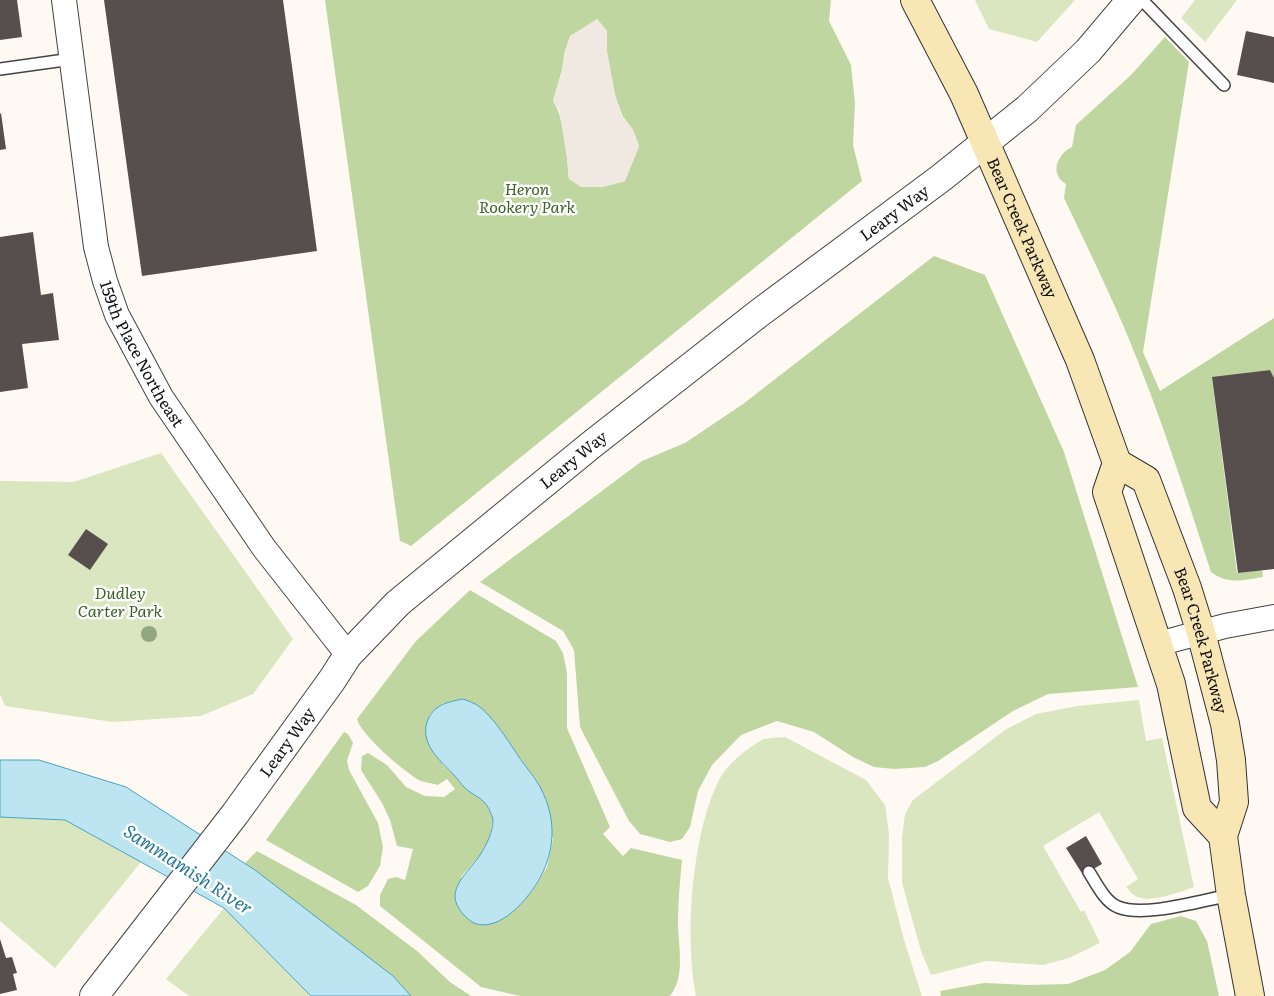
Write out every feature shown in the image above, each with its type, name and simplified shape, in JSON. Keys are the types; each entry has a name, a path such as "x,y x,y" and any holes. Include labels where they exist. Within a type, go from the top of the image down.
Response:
{"main road":[{"name":"Bear Creek Parkway","path":"915,0 964,94 984,144 1080,360 1118,463 1146,480 1187,588 1225,724 1234,802 1223,836 1231,895 1250,996"},
{"path":"1118,463 1107,492 1173,693 1196,808 1223,836"}],"street":[{"name":"159th Place Northeast","path":"64,0 96,247 117,315 161,397 182,428 264,548 348,655"},
{"name":"Leary Way","path":"94,996 235,814 348,655 398,603 584,451 758,314 984,144 1027,109 1088,51 1131,0"},
{"path":"1158,644 1225,626 1274,617"}],"lane":[{"path":"1142,0 1224,84"},
{"path":"0,69 72,60"},
{"path":"1088,872 1109,900 1118,907 1147,911 1231,895"}],"green space":[{"name":"Heron Rookery Park","path":"325,0 831,0 829,21 851,65 855,103 853,145 862,181 411,546 400,541","holes":["597,19 607,31 607,52 615,95 622,115 633,130 639,146 625,181 597,187 584,185 569,179 563,128 553,101 562,70 565,50 586,27"]},
{"path":"975,0 1075,0 1037,42 989,29"},
{"path":"1195,0 1237,0 1205,42 1181,18"},
{"path":"1165,37 1189,62 1143,352 1160,391 1274,318 1274,378 1270,370 1212,378 1237,573 1262,570 1263,577 1230,580 1223,579 1211,572 1176,467 1131,343 1064,198 1066,184 1061,180 1056,170 1062,154 1072,147 1076,125 1131,75"},
{"path":"934,256 985,275 1064,452 1138,687 1048,694 1013,711 938,761 925,767 894,769 874,767 853,757 814,732 777,721 741,735 712,765 698,791 690,827 682,839 670,842 640,834 629,821 580,727 574,650 563,631 480,582 642,461 685,443 743,404"},
{"name":"Dudley Carter Park","path":"161,453 293,639 253,694 201,716 113,722 5,706 0,694 0,481 74,482"},
{"path":"470,590 556,641 563,653 567,673 567,728 610,827 603,834 623,856 631,848 682,860 678,915 680,970 675,988 670,996 520,996 481,987 380,906 380,895 388,879 396,877 405,880 413,849 397,846 390,820 382,803 361,770 362,756 368,753 387,765 406,787 425,796 444,797 455,789 447,779 438,785 421,781 412,775 393,761 374,743 360,726 357,719 416,641","holes":["444,703 506,739 539,784 553,839 547,867 535,887 524,901 497,922 461,877 480,855 490,837 493,818 484,800 465,788 443,765 426,727 430,714"]},
{"path":"1139,700 1146,741 1162,738 1194,887 1147,899 1133,894 1126,887 1138,879 1099,812 1043,846 1081,912 1084,910 1100,943 1069,958 1043,965 986,961 931,975 921,951 902,883 902,838 905,814 913,800 1005,730 1036,714 1077,706"},
{"path":"344,732 348,734 353,743 347,761 349,770 378,823 383,847 380,866 368,886 358,892 266,840"},
{"path":"785,737 866,780 885,805 889,834 888,878 904,940 922,996 696,996 692,972 691,944 693,885 697,855 710,800 720,778 739,756 762,740"},
{"path":"0,817 65,820 141,862 55,968 0,921"},
{"path":"257,851 356,905 417,951 450,982 471,996 409,996 245,863"},
{"path":"224,908 311,996 189,996 166,979"},
{"path":"1181,916 1196,921 1207,941 1219,996 941,996 940,991 984,983 1068,984 1105,970 1130,952 1151,924"}],"shaded area":[{"path":"597,19 607,31 607,52 615,95 621,115 633,130 639,146 625,181 603,187 581,187 569,179 559,109 553,101 570,36"}],"water":[{"path":"463,699 478,706 490,717 539,785 546,800 552,829 548,857 536,884 524,901 512,912 503,919 487,925 476,924 467,918 459,909 455,893 462,878 480,855 487,842 492,829 493,817 484,801 464,787 438,758 426,738 427,722 433,712 441,705"},
{"name":"Sammamish River","path":"0,760 39,760 126,787 255,870 393,976 411,996 311,996 224,908 65,820 0,817"}],"building":[{"path":"0,0 17,0 22,37 0,40"},
{"path":"104,0 283,0 317,251 142,276"},
{"path":"1246,31 1274,37 1274,83 1237,75"},
{"path":"0,114 6,149 0,150"},
{"path":"33,232 41,295 53,293 59,340 22,344 28,388 0,392 0,237"},
{"path":"1270,370 1274,378 1274,569 1238,573 1212,377"},
{"path":"86,529 108,544 90,570 68,555"},
{"path":"1086,836 1102,864 1083,875 1066,848"},
{"path":"0,939 6,958 12,957 17,973 13,974 17,990 0,994"}]}
